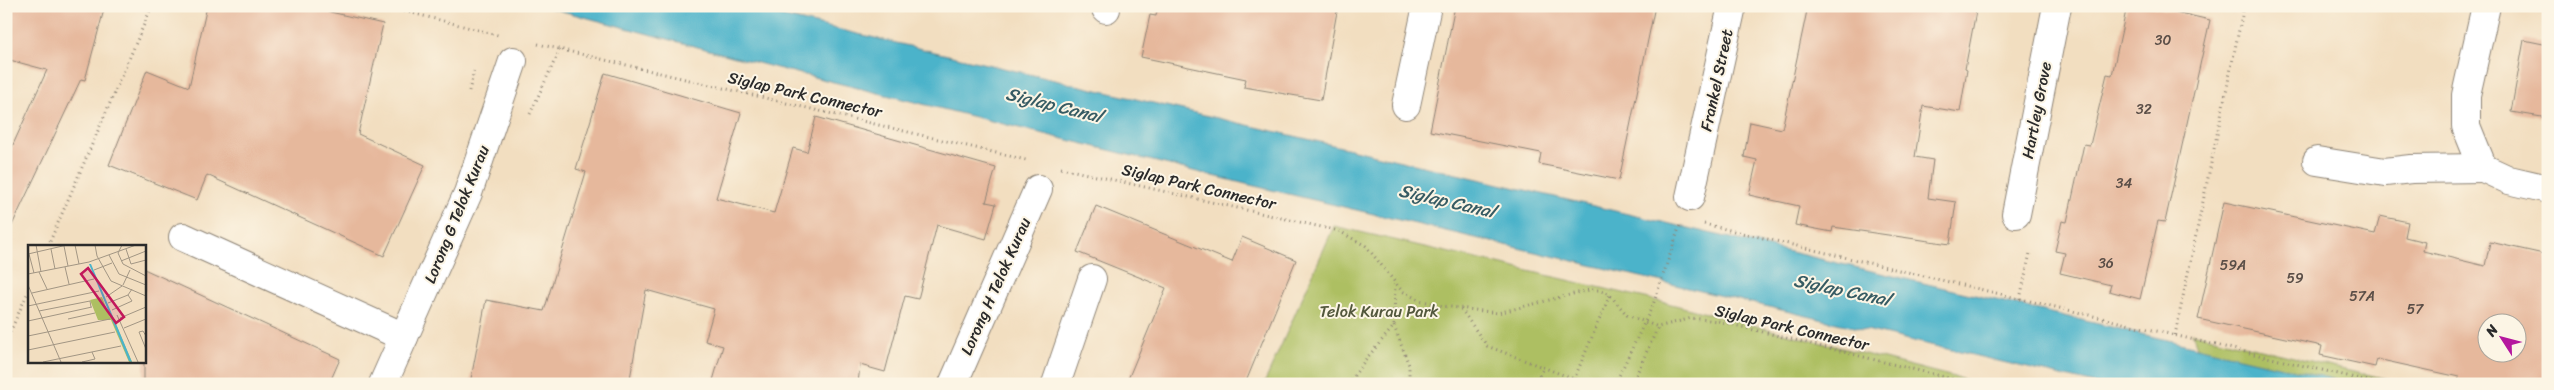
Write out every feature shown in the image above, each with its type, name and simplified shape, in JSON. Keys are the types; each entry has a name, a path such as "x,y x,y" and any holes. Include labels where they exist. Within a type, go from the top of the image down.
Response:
{"street":[{"path":"1406,105 1427,6"},
{"name":"Frankel Street","path":"1686,207 1732,6"},
{"name":"Hartley Grove","path":"2016,214 2057,6"},
{"path":"2483,168 2466,126 2466,95 2486,6"},
{"name":"Lorong G Telok Kurau","path":"383,384 468,193 513,61"},
{"path":"2317,161 2385,172 2411,168 2483,168 2509,180 2548,189"},
{"name":"Lorong H Telok Kurau","path":"953,384 1038,189"},
{"path":"182,237 404,337"},
{"path":"1056,384 1092,279"}],"path":[{"path":"48,245 152,6"},
{"path":"385,6 501,35"},
{"path":"2175,335 2244,6"},
{"name":"Siglap Park Connector","path":"535,43 1030,160"},
{"name":"Siglap Park Connector","path":"1059,167 1339,231 1366,246 1402,291 1419,300 1498,313 1589,290 1599,290 1610,295"},
{"path":"1615,384 1660,288 1686,207"},
{"path":"1703,224 2381,384"},
{"path":"2020,299 2030,252"},
{"path":"1395,283 1394,326 1409,365 1409,384"},
{"path":"6,341 28,292"},
{"path":"1572,384 1610,295 1627,315 1658,327 1632,384"},
{"path":"1460,308 1487,346 1543,369 1587,384"},
{"name":"Siglap Park Connector","path":"1658,327 1692,318 1718,321 1956,382 1973,384"},
{"path":"1348,384 1394,326"},
{"path":"1534,384 1543,369"}],"green space":[{"name":"Telok Kurau Park","path":"1334,226 1671,304 1981,384 1264,384"},
{"path":"2192,333 2408,384 2211,384"}],"water":[{"name":"Siglap Canal","path":"543,6 738,6 2355,384 2096,384 1246,184 777,68"}],"building":[{"path":"6,6 105,6 85,80 81,79 6,238 6,160 47,70 6,59"},
{"path":"207,6 304,6 383,24 358,134 425,165 384,256 207,175 197,200 109,165 147,70 189,87"},
{"path":"1158,6 1338,6 1321,100 1244,87 1246,79 1141,57 1150,15 1156,16"},
{"path":"1455,6 1655,6 1619,180 1539,164 1541,153 1430,131"},
{"path":"1808,6 1977,6 1965,69 1967,70 1960,112 1923,106 1915,157 1933,160 1928,198 1956,202 1950,244 1833,227 1832,232 1795,225 1799,206 1749,195 1757,160 1744,157 1750,122 1782,129"},
{"path":"2127,6 2149,6 2210,20 2165,222 2158,221 2140,299 2109,291 2111,285 2060,273 2065,253 2055,251 2062,221 2067,222 2084,144 2090,145 2107,74 2112,75"},
{"path":"2524,40 2548,45 2548,118 2511,112"},
{"path":"605,73 741,113 716,198 774,213 793,148 807,152 816,117 996,168 986,202 996,204 986,239 937,225 918,299 905,296 885,372 860,365 858,384 712,384 723,346 705,341 714,309 646,290 629,384 470,384 486,300 544,311 586,172 576,169"},
{"path":"2224,202 2375,234 2380,216 2408,222 2405,237 2425,242 2423,251 2485,266 2490,242 2548,255 2548,384 2458,384 2459,377 2377,359 2375,367 2320,355 2322,346 2198,319"},
{"path":"1096,206 1232,262 1242,237 1296,260 1245,384 1126,384 1166,288 1077,252"},
{"path":"145,269 340,359 329,384 144,384"}]}
